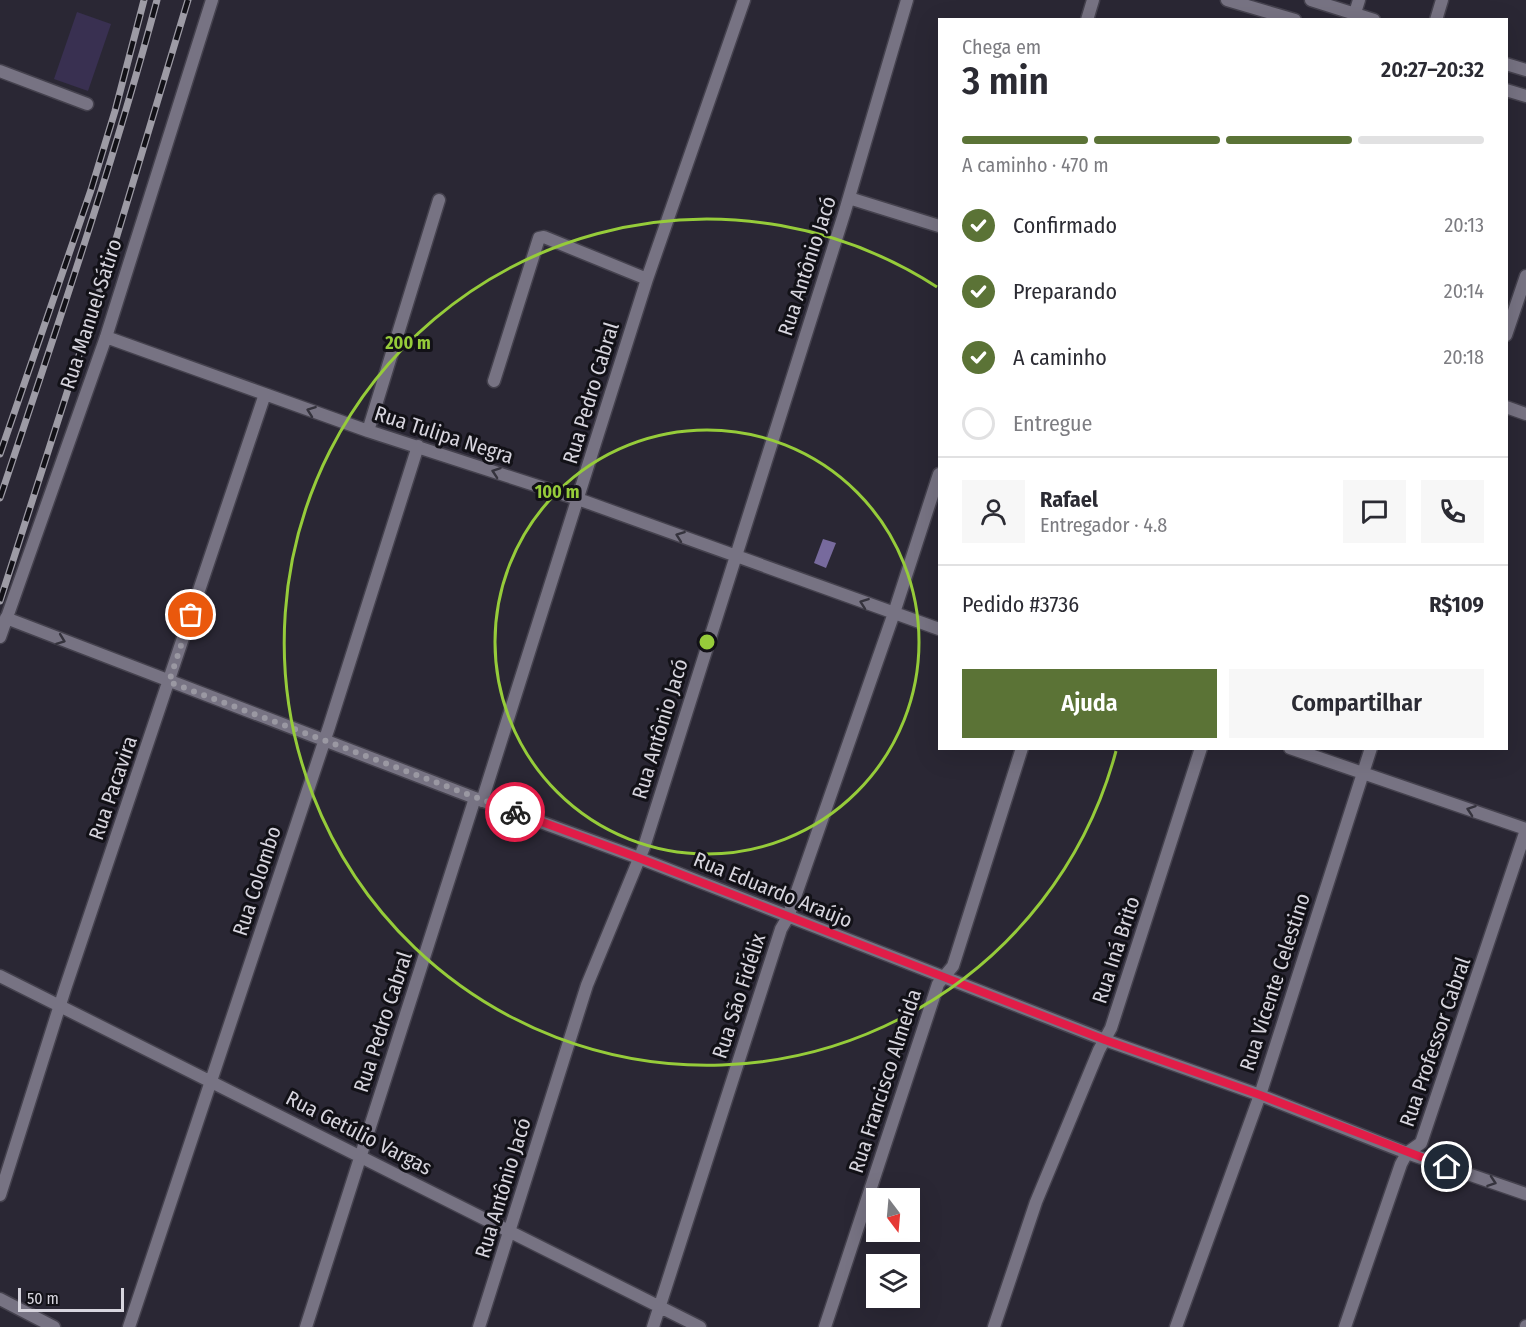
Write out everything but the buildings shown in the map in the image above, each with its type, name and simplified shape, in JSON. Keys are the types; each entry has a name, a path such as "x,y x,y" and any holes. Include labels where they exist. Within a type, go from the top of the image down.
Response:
{"street":[{"name":"Rua Manuel Sátiro","path":"0,637 106,337 212,0"},
{"name":"Rua Pedro Cabral","path":"306,1327 578,499 647,279 744,0"},
{"name":"Rua Antônio Jacó","path":"479,1327 587,985 639,858 849,198 907,0"},
{"path":"1088,18 1094,0"},
{"path":"1227,0 1289,18"},
{"path":"1311,0 1369,18"},
{"path":"1355,13 1359,0"},
{"path":"1437,18 1442,0"},
{"path":"1508,65 1526,70"},
{"path":"0,71 87,104"},
{"path":"1508,91 1526,96"},
{"path":"849,198 938,226"},
{"path":"368,431 439,200"},
{"path":"494,381 538,238 544,237 647,279"},
{"path":"1508,329 1526,276"},
{"name":"Rua Tulipa Negra","path":"106,337 368,431 578,499 938,629"},
{"name":"Rua Pacavira","path":"0,1195 265,394"},
{"path":"1508,408 1526,414"},
{"name":"Rua Colombo","path":"129,1327 324,740 418,446"},
{"name":"Rua São Fidélix","path":"653,1327 781,929 788,917 894,613 938,477"},
{"name":"Rua Eduardo Araújo","path":"6,618 169,682 639,858 1105,1040 1260,1095 1407,1153 1526,1194"},
{"name":"Rua Francisco Almeida","path":"825,1327 938,984 953,966 1021,750"},
{"name":"Rua Iná Brito","path":"994,1327 1036,1202 1111,1028 1199,750"},
{"path":"1296,750 1526,830"},
{"name":"Rua Vicente Celestino","path":"1176,1327 1260,1095 1370,750"},
{"name":"Rua Professor Cabral","path":"1345,1327 1401,1164 1407,1153 1422,1143 1526,830"},
{"name":"Rua Getúlio Vargas","path":"0,976 62,1005 700,1327"},
{"path":"0,1299 54,1327"}],"shaded area":[{"path":"77,12 111,24 88,91 54,79"},
{"path":"823,539 836,543 826,568 814,563"}],"railway":[{"path":"0,454 91,190 115,111 144,0"},
{"path":"0,498 102,188 157,0"},
{"path":"0,601 110,259 188,0"}],"way so far":[{"path":"191,615 169,682 515,812"}],"route":[{"path":"515,812 1105,1040 1260,1095 1447,1167"}]}
